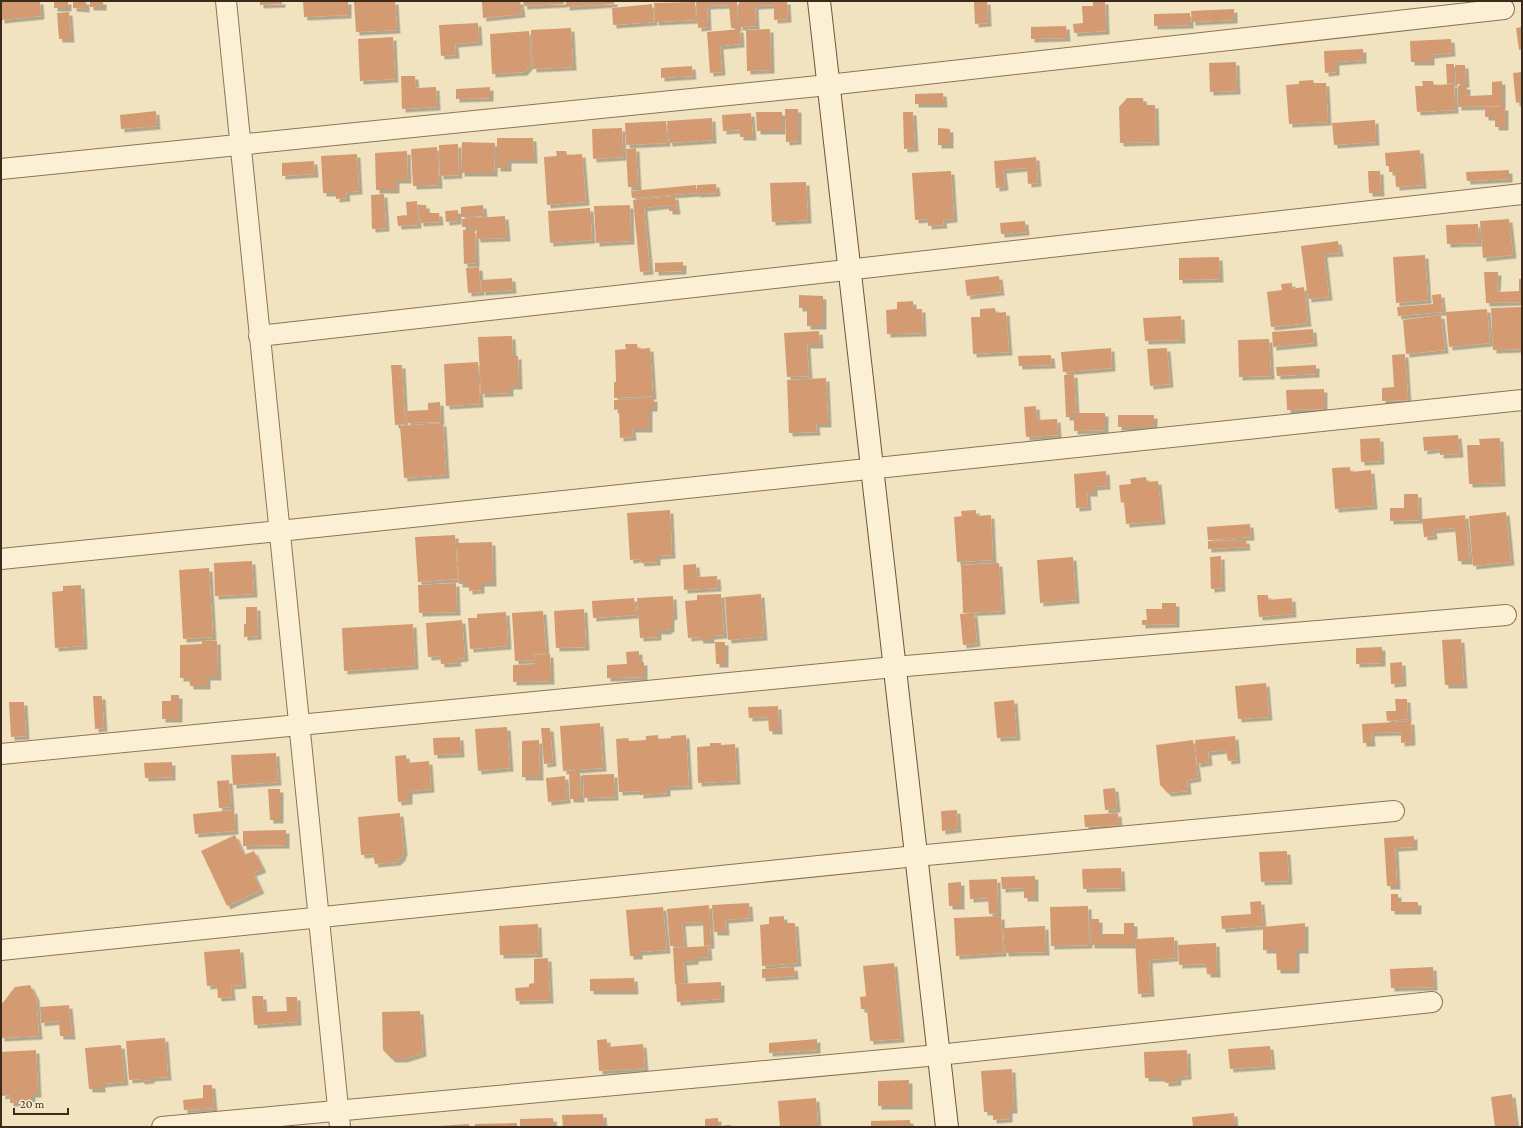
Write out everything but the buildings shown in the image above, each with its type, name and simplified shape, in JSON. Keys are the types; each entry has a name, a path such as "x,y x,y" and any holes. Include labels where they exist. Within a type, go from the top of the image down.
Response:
{"main road":[{"path":"819,1 947,1127"}],"street":[{"path":"226,1 339,1119"},
{"path":"1,169 828,85 1504,9"},
{"path":"260,336 1522,194"},
{"path":"1,559 1522,400"},
{"path":"1,754 894,667 1506,615"},
{"path":"1,950 916,856 1394,812"},
{"path":"162,1127 339,1119 1432,1002"}]}
